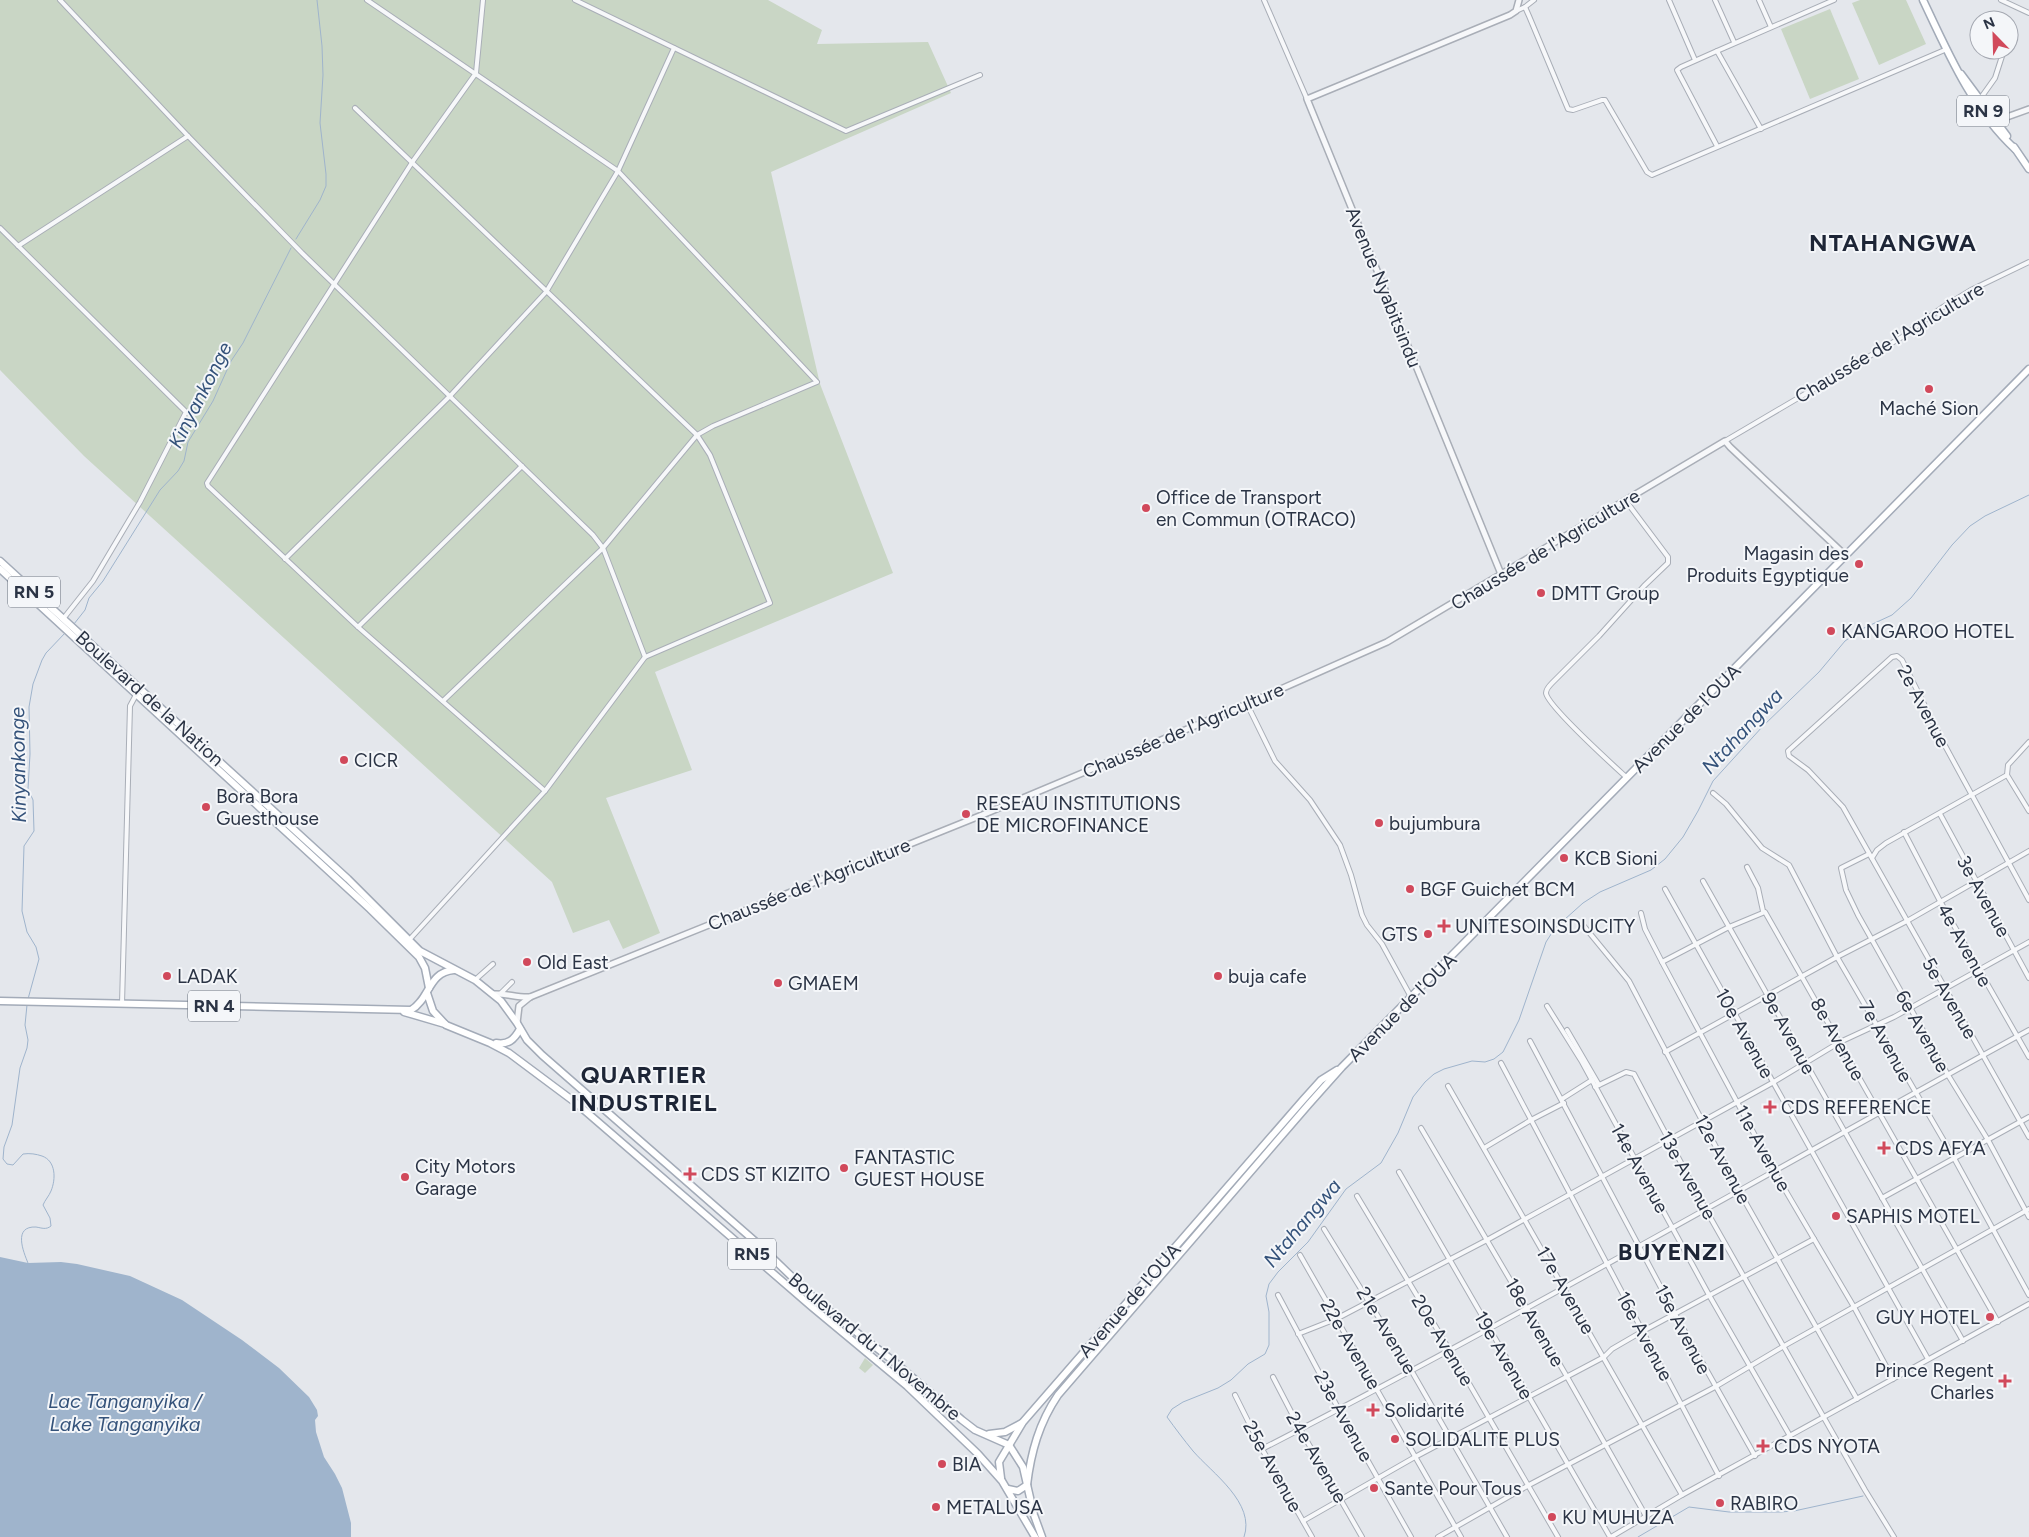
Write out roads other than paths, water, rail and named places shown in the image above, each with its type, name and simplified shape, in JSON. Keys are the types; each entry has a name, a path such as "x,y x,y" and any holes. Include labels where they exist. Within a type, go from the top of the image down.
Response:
{"main road":[{"name":"RN 9","path":"1923,0 1957,69 1995,121 2005,140 2016,149 2029,169"},
{"name":"Avenue de l'OUA","path":"1027,1485 1030,1460 1037,1435 1050,1406 1306,1102 1321,1080 1342,1067 2029,368"},
{"name":"Boulevard de la Nation","path":"0,561 73,632 411,943 427,955 455,970"},
{"name":"Boulevard de la Nation","path":"0,569 65,623"},
{"name":"Boulevard de la Nation","path":"411,943 425,968 428,990"},
{"name":"Boulevard du 1 Novembre","path":"455,970 475,980 501,1001 527,1040 542,1055 757,1242 818,1302 892,1360 975,1430 1009,1445"},
{"path":"446,1025 433,1011 428,990 438,975 455,970"},
{"name":"RN 4","path":"0,1001 411,1010 416,1007 428,990"},
{"name":"RN 4","path":"397,1010 446,1025"},
{"name":"Boulevard du 1 Novembre","path":"446,1025 509,1053 576,1103 812,1307 886,1368 978,1454 1002,1481 1035,1537"},
{"path":"490,1043 507,1043 517,1035 519,1026"},
{"name":"Avenue de l'OUA","path":"1002,1481 999,1462 1023,1422 1306,1102"},
{"path":"663,1178 672,1168"},
{"path":"886,1368 892,1360"},
{"path":"985,1434 1005,1432 1023,1422"},
{"path":"1009,1445 1023,1467 1034,1515 1042,1537"},
{"path":"1008,1489 1018,1491 1027,1485"}],"street":[{"path":"60,0 188,136 334,284 593,535 603,548 645,657"},
{"path":"367,0 618,171 817,382 713,426 697,435 603,548 443,702"},
{"path":"483,0 476,73 413,161 207,483 358,627 545,791"},
{"path":"575,0 846,131 980,75"},
{"name":"Avenue Nyabitsindu","path":"1264,0 1307,99 1501,574"},
{"path":"1516,11 1519,0"},
{"path":"1307,99 1503,18 1534,0"},
{"path":"1669,0 1695,60"},
{"path":"1715,0 1734,42"},
{"path":"1759,0 1771,27"},
{"path":"1717,146 1677,72 1678,68 1834,0"},
{"path":"2001,0 2029,13"},
{"path":"1524,7 1568,108 1573,110 1605,100 1648,173 1655,174 1947,49"},
{"path":"285,559 450,396 546,292 618,171 674,48"},
{"path":"1717,50 1761,129"},
{"path":"1978,100 1995,78 2001,60"},
{"path":"355,108 413,161 546,292 697,435 710,454 770,603 645,657 545,791 411,943"},
{"path":"1995,121 2029,109"},
{"path":"18,246 188,136"},
{"path":"0,228 186,412 140,502 93,581 65,623"},
{"name":"Chaussée de l'Agriculture","path":"493,994 501,993 516,998 530,997 988,813 1247,704 1387,642 1902,337 1943,307 1971,290 2029,262"},
{"path":"1725,441 1845,556"},
{"path":"358,627 522,466"},
{"path":"1626,501 1668,557 1668,564 1644,586 1548,688 1546,694 1549,701 1562,716 1626,778"},
{"name":"2e Avenue","path":"1872,858 1843,807 1808,770 1789,756 1788,751 1892,657 1898,656 1902,660 1972,796 2029,900"},
{"path":"122,1004 130,706 138,691"},
{"path":"1247,704 1275,761 1310,800 1340,845 1367,926 1382,944 1411,997"},
{"path":"2029,742 2008,765 2007,775 2029,811"},
{"path":"1872,858 1886,843 2007,775"},
{"name":"7e Avenue","path":"1713,793 1726,804 1762,848 1789,865 1837,957 1878,1025 1915,1094 1954,1158 2029,1295"},
{"name":"3e Avenue","path":"1940,814 2029,978"},
{"name":"4e Avenue","path":"1904,832 1940,901 2029,1057"},
{"path":"1665,1052 1837,957 1907,921 2029,851"},
{"name":"6e Avenue","path":"1869,854 1842,867 1846,890 1871,939 1948,1075 1988,1140 2027,1210 2029,1217"},
{"name":"5e Avenue","path":"1872,858 1944,988 2022,1121 2029,1137"},
{"name":"8e Avenue","path":"1747,867 1758,888 1765,912 1998,1322"},
{"name":"9e Avenue","path":"1703,881 1963,1341"},
{"name":"10e Avenue","path":"1664,889 1928,1360"},
{"path":"1662,962 1729,927 1765,912"},
{"name":"11e Avenue","path":"1641,913 1645,929 1662,962 1774,1171 1854,1307 1893,1379"},
{"name":"12e Avenue","path":"1583,925 1629,981 1739,1190 1857,1399"},
{"path":"1298,1334 1336,1319 1487,1240 1772,1083 1840,1042 1869,1027 1878,1025 2029,942"},
{"path":"475,980 493,964"},
{"path":"501,993 512,982"},
{"path":"519,1026 519,1006 530,997"},
{"name":"14e Avenue","path":"1547,1006 1597,1086 1634,1160 1790,1436"},
{"path":"1567,1030 1597,1086"},
{"path":"1262,1449 1673,1229 1810,1150 1845,1133 2029,1030"},
{"name":"15e Avenue","path":"1530,1041 1675,1314 1755,1456"},
{"name":"16e Avenue","path":"1501,1063 1719,1476"},
{"name":"13e Avenue","path":"1597,1086 1626,1072 1634,1074 1706,1210 1825,1416 1865,1490 1894,1537"},
{"path":"1484,1148 1563,1101 1592,1080"},
{"name":"17e Avenue","path":"1448,1086 1526,1219 1682,1495"},
{"path":"1882,1198 2029,1117"},
{"name":"18e Avenue","path":"1421,1128 1566,1375 1647,1518"},
{"name":"19e Avenue","path":"1399,1172 1488,1329 1610,1537"},
{"name":"20e Avenue","path":"1357,1196 1449,1349 1558,1537"},
{"path":"1438,1537 1604,1444 1715,1387 1784,1346 2027,1210"},
{"name":"21e Avenue","path":"1324,1229 1411,1370 1507,1537"},
{"path":"1302,1521 1566,1375 1604,1357 1612,1349 1643,1331 1814,1239"},
{"name":"22e Avenue","path":"1300,1254 1461,1537"},
{"name":"23e Avenue","path":"1278,1295 1338,1408 1411,1537"},
{"path":"1610,1537 1647,1518 1682,1495 2029,1304"},
{"name":"24e Avenue","path":"1273,1377 1300,1429 1362,1537"},
{"name":"25e Avenue","path":"1235,1395 1262,1449 1312,1537"}],"water":[{"name":"Lac Tanganyika / Lake Tanganyika","path":"0,1257 28,1263 61,1262 77,1264 130,1276 182,1300 242,1340 279,1368 309,1397 317,1410 318,1416 315,1420 316,1432 324,1457 342,1488 351,1523 351,1537 0,1537"}],"waterway":[{"name":"Kinyankonge","path":"296,239 320,200 326,186 320,123 323,75 317,0"},
{"name":"Kinyankonge","path":"74,624 85,610 89,598 103,581 160,490 178,471 184,461 188,442 213,401 231,361 243,343 291,248"},
{"name":"Ntahangwa","path":"1244,1537 1246,1524 1244,1512 1238,1501 1221,1479 1193,1451 1167,1417 1172,1409 1183,1402 1218,1388 1231,1380 1248,1364 1265,1354 1269,1345 1269,1312 1266,1296 1269,1284 1278,1272 1308,1242 1346,1189 1381,1163 1398,1133 1413,1097 1425,1082 1434,1074 1444,1069 1472,1061 1485,1062 1494,1059 1503,1052 1519,1020 1546,942 1555,928 1583,903 1600,892 1651,870 1665,859 1683,837 1713,781 1763,726 1819,672 1845,641 1864,628 1892,615 1911,598 1952,545 1970,526 1985,516 2029,495"},
{"name":"Kinyankonge","path":"28,999 39,959 36,947 27,932 22,911 24,846 34,831 33,800 28,789 30,754 29,707 33,684 42,660 46,653 66,632"},
{"name":"Kinyankonge","path":"27,1005 25,1025 28,1040 27,1048 20,1068 12,1125 4,1147 3,1159 7,1164 13,1165 23,1154 42,1156 47,1158 54,1171 51,1191 43,1205 50,1218 51,1226 46,1228 29,1228 22,1235 22,1246 28,1263"},
{"path":"1638,1537 1689,1507 1729,1512 1780,1512 1794,1511 1863,1496"}],"place":[{"name":"Maché Sion","path":"1929,389"},
{"name":"Office de Transport en Commun (OTRACO)","path":"1146,508"},
{"name":"Magasin des Produits Egyptique","path":"1859,564"},
{"name":"DMTT Group","path":"1541,593"},
{"name":"KANGAROO HOTEL","path":"1831,631"},
{"name":"CICR","path":"344,760"},
{"name":"Bora Bora Guesthouse","path":"206,807"},
{"name":"RESEAU INSTITUTIONS DE MICROFINANCE","path":"966,814"},
{"name":"bujumbura","path":"1379,823"},
{"name":"KCB Sioni","path":"1564,858"},
{"name":"BGF Guichet BCM","path":"1410,889"},
{"name":"UNITESOINSDUCITY","path":"1444,926"},
{"name":"GTS","path":"1428,934"},
{"name":"Old East","path":"527,962"},
{"name":"LADAK","path":"167,976"},
{"name":"buja cafe","path":"1218,976"},
{"name":"GMAEM","path":"778,983"},
{"name":"CDS REFERENCE","path":"1770,1107"},
{"name":"CDS AFYA","path":"1884,1148"},
{"name":"FANTASTIC GUEST HOUSE","path":"844,1168"},
{"name":"CDS ST KIZITO","path":"690,1174"},
{"name":"City Motors Garage","path":"405,1177"},
{"name":"SAPHIS MOTEL","path":"1836,1216"},
{"name":"GUY HOTEL","path":"1990,1317"},
{"name":"Prince Regent Charles","path":"2005,1381"},
{"name":"Solidarité","path":"1373,1410"},
{"name":"SOLIDALITE PLUS","path":"1395,1439"},
{"name":"CDS NYOTA","path":"1763,1446"},
{"name":"BIA","path":"942,1464"},
{"name":"Sante Pour Tous","path":"1374,1488"},
{"name":"RABIRO","path":"1720,1503"},
{"name":"METALUSA","path":"936,1507"},
{"name":"KU MUHUZA","path":"1552,1517"}],"district":[{"name":"NTAHANGWA","path":"1893,243"},
{"name":"QUARTIER INDUSTRIEL","path":"644,1089"},
{"name":"BUYENZI","path":"1672,1252"}]}
